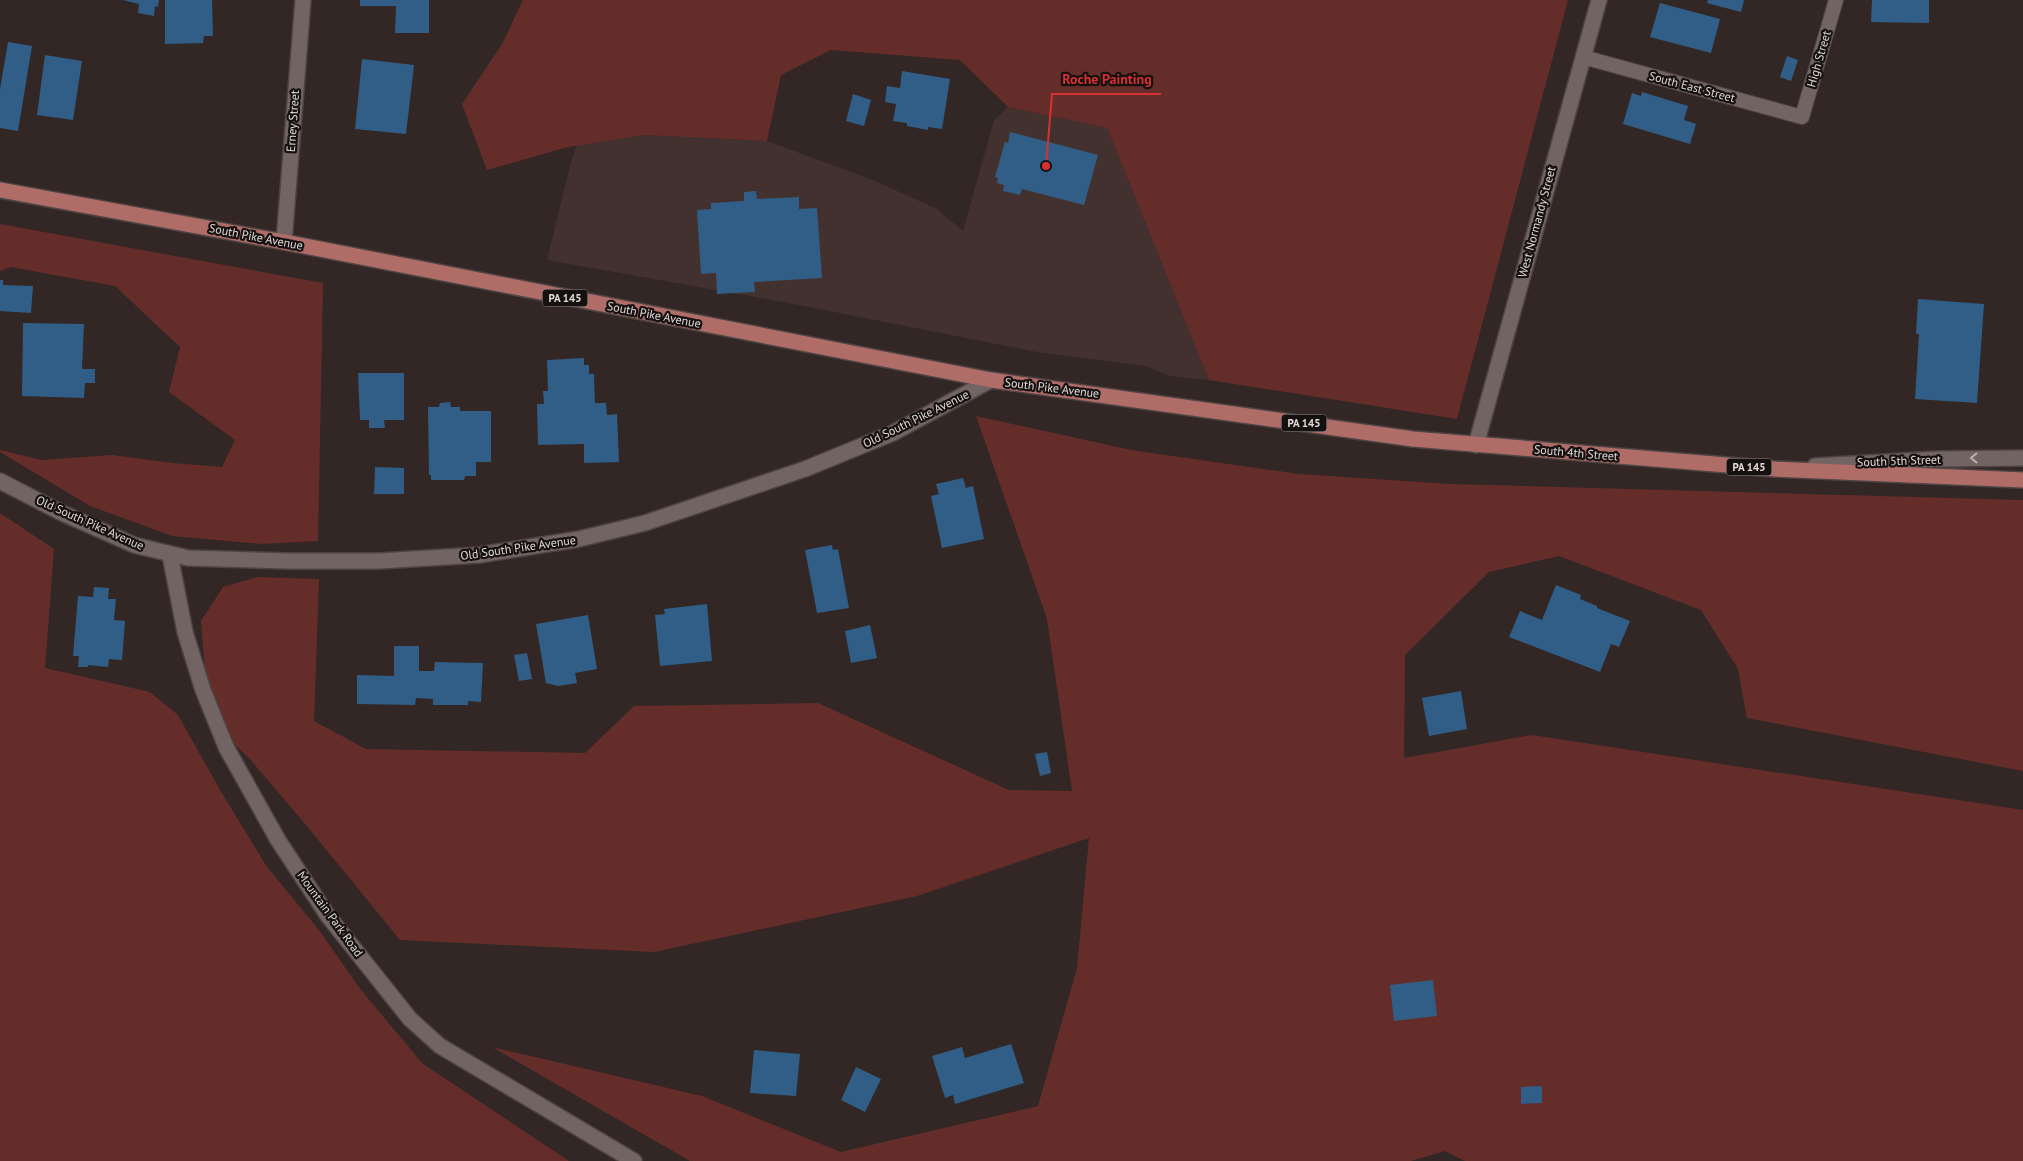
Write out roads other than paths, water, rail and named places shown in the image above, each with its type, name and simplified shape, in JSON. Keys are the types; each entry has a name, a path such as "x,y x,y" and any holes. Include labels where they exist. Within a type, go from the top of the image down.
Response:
{"main road":[{"name":"South Pike Avenue","path":"0,190 284,242 991,380 1132,398"},
{"name":"South 4th Street","path":"1132,398 1476,445 1775,469 2023,480"}],"street":[{"name":"Erney Street","path":"284,242 303,0"},
{"name":"West Normandy Street","path":"1476,445 1599,0"},
{"name":"Old South Pike Avenue","path":"0,482 62,513 134,545 188,558 379,561 479,555 580,539 645,523 805,469 893,432 991,380"},
{"name":"South 5th Street","path":"1775,469 1921,460 2023,458"},
{"name":"Mountain Park Road","path":"170,555 185,632 203,690 226,747 278,840 328,916 410,1020 440,1046 634,1161"}],"lane":[{"name":"High Street","path":"1802,117 1836,0"},
{"name":"South East Street","path":"1583,57 1802,117"}],"place":[{"name":"Roche Painting","path":"1046,166"}]}
